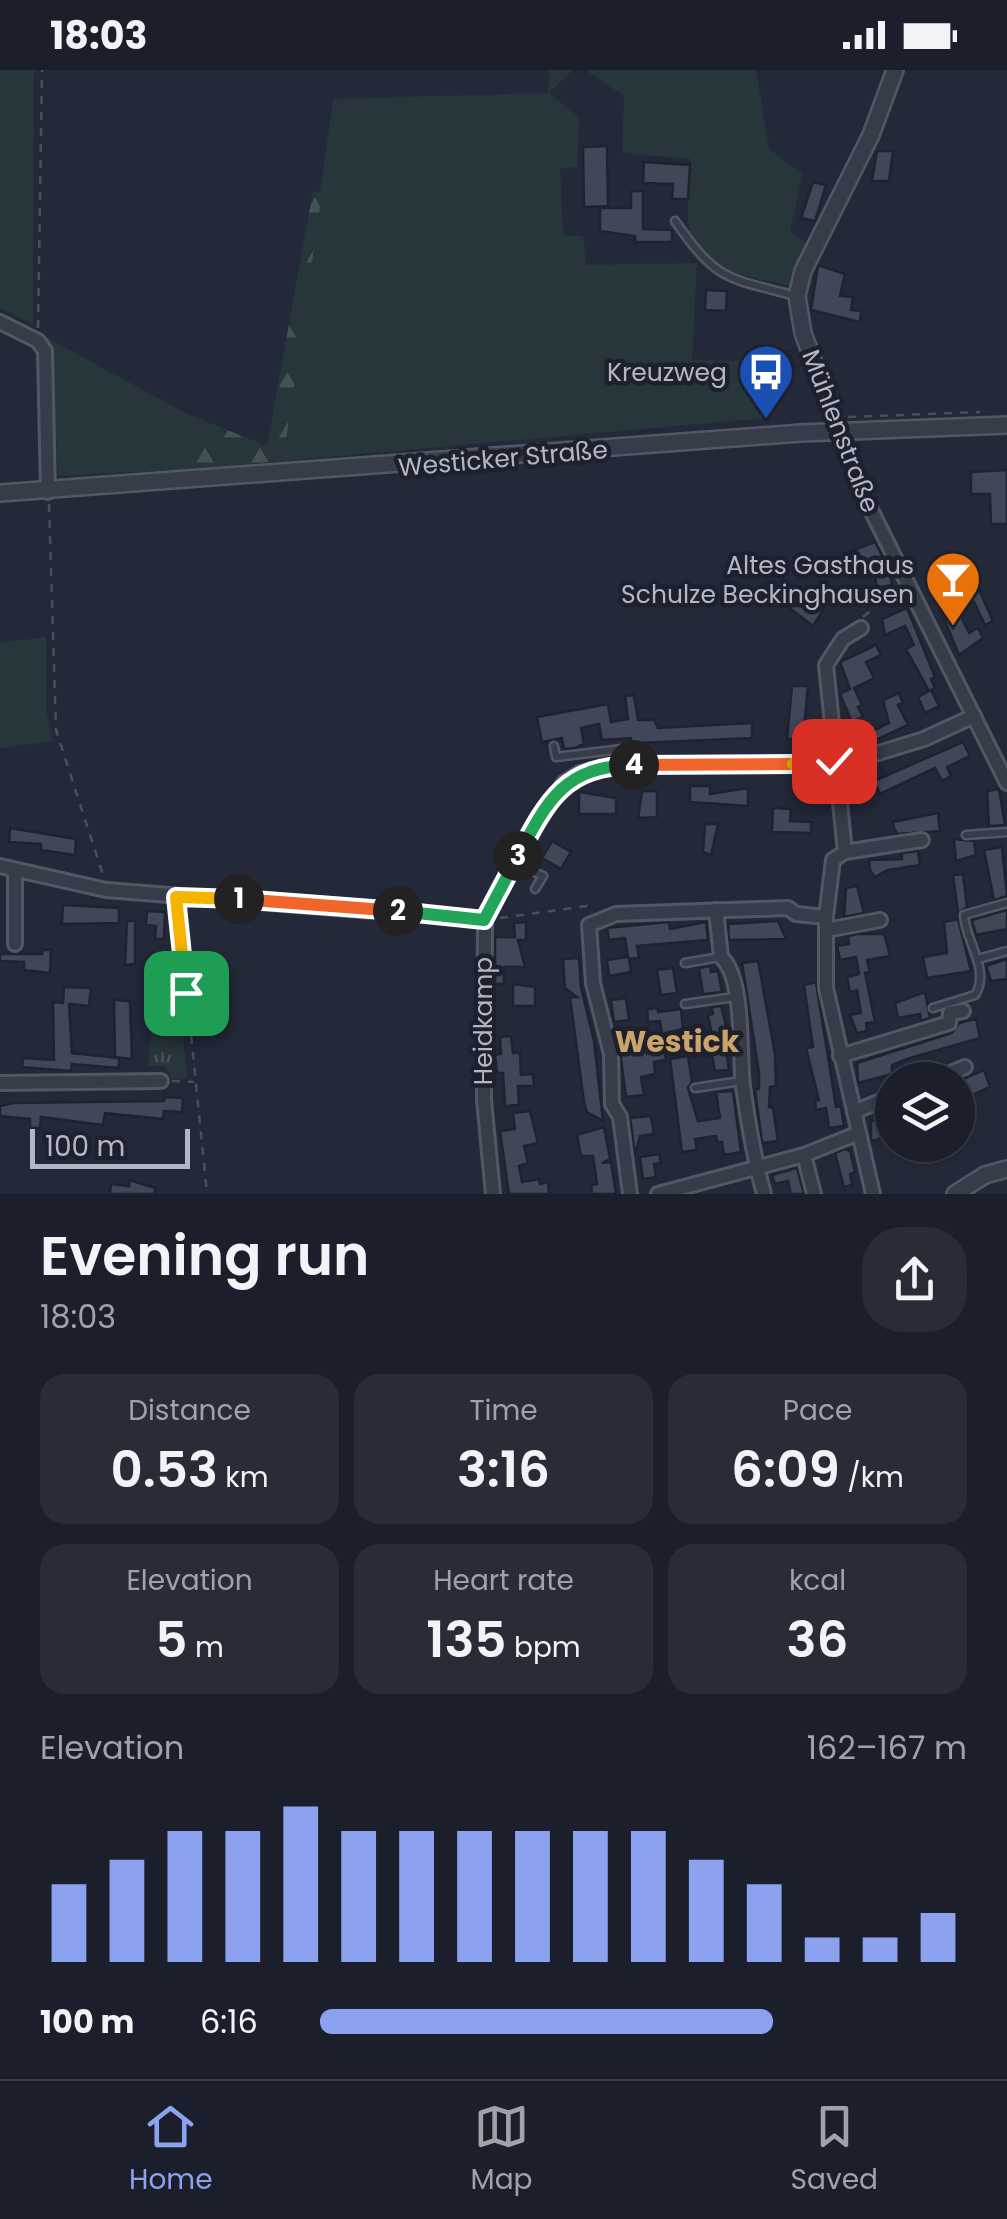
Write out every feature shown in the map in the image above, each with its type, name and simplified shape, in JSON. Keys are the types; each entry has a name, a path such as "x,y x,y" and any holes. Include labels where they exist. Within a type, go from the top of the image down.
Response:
{"street":[{"path":"797,296 803,271 871,135 895,70"},
{"name":"Mühlenstraße","path":"797,296 803,333 865,498 1007,783"},
{"path":"0,322 38,340 48,361 48,492"},
{"name":"Westicker Straße","path":"0,493 839,432 1007,425"},
{"path":"845,852 826,665 843,639 861,628"},
{"path":"596,768 834,761 902,746 974,716"},
{"name":"Heidkamp","path":"493,1194 484,1100 484,920 514,862 564,783 596,768"},
{"path":"873,1194 826,988 826,924 834,860 845,852 922,840"},
{"path":"0,866 106,890 484,920"},
{"path":"15,870 15,944"},
{"path":"176,897 186,993"},
{"path":"630,1194 620,1117 612,1104 611,1054 588,934 596,919 616,914 788,908 826,924 880,920"},
{"path":"716,910 721,957 728,963 736,997 742,1080 764,1194"},
{"path":"840,1056 949,1023 950,1014 962,1010"},
{"path":"0,1083 162,1081"},
{"path":"854,1112 875,1103"},
{"path":"658,1194 707,1188 756,1167 804,1155 859,1133"},
{"path":"804,1155 814,1194"},
{"path":"954,1194 986,1174 1007,1169"}],"lane":[{"path":"675,221 706,266 723,275 797,296"},
{"path":"554,746 556,757 622,748"},
{"path":"594,751 596,768"},
{"path":"966,835 1007,832"},
{"path":"514,862 543,876 536,889"},
{"path":"933,1008 977,994 978,958 964,915 1007,903"},
{"path":"978,958 1007,952"},
{"path":"685,962 721,957"},
{"path":"685,1004 736,997"},
{"path":"691,1047 740,1040"},
{"path":"696,1088 742,1080"}],"path":[{"path":"38,340 42,70"},
{"path":"48,492 56,730 106,890"},
{"path":"861,628 863,616 910,582"},
{"path":"484,920 587,906 596,919"},
{"path":"186,993 206,1194"},
{"path":"162,1081 195,1082"}],"green space":[{"path":"0,70 34,70 33,324 0,308"},
{"path":"550,70 573,70 549,93 579,117 577,167 560,168 563,235 583,236 586,265 697,263 692,360 749,361 767,418 283,461 333,99 548,93"},
{"path":"585,70 756,70 769,149 802,174 790,232 808,244 792,286 732,272 705,257 690,232 691,159 622,153 624,96"},
{"path":"313,191 322,193 283,461 190,469 187,414 267,446"},
{"path":"44,336 187,414 190,469 58,476 52,350"},
{"path":"46,637 46,710 53,741 0,748 0,643"},
{"path":"155,994 179,994 187,1078 172,1079 165,1066 148,1066"}],"building":[{"path":"607,146 608,206 584,207 583,147"},
{"path":"877,151 893,151 889,181 872,181"},
{"path":"644,162 690,165 688,199 672,199 673,184 643,183"},
{"path":"813,182 826,185 815,221 801,218"},
{"path":"631,191 643,191 643,229 672,230 672,242 635,242 635,236 600,231 600,208 631,208"},
{"path":"818,265 845,274 840,296 853,297 851,310 861,311 860,322 811,310"},
{"path":"706,290 727,291 726,311 705,310"},
{"path":"788,351 795,367 777,373 771,358"},
{"path":"1007,470 1007,524 991,524 990,494 971,494 971,472"},
{"path":"875,542 889,569 892,585 877,588 874,571 862,573 860,563 849,567 844,554"},
{"path":"975,581 993,621 985,625 974,602 958,610 969,633 978,628 983,638 959,655 934,594"},
{"path":"825,583 828,592 813,597 826,605 813,626 787,606 805,606 818,586"},
{"path":"907,608 935,677 931,679 935,688 931,690 939,706 925,713 918,697 929,691 906,649 914,645 905,626 885,635 882,619"},
{"path":"876,645 881,655 866,662 874,678 854,688 863,717 856,720 864,736 849,743 842,726 852,722 840,694 850,689 840,662"},
{"path":"792,686 808,686 803,739 787,739"},
{"path":"899,693 903,703 898,705 908,725 874,741 870,732 889,723 883,700"},
{"path":"634,695 638,720 654,720 658,728 752,723 752,738 641,743 643,753 633,754 631,738 602,740 599,724 581,728 584,744 575,748 564,749 562,738 542,742 537,717 608,704 611,722 628,719 625,696"},
{"path":"963,742 970,756 947,767 951,776 942,781 935,768 880,794 874,781"},
{"path":"690,786 710,786 710,794 748,788 748,806 690,802"},
{"path":"999,789 1005,825 989,826 987,791"},
{"path":"642,791 657,791 657,817 638,818"},
{"path":"579,792 616,798 616,814 579,814"},
{"path":"773,808 791,809 790,821 811,822 811,833 772,832"},
{"path":"938,813 940,831 897,834 894,828 893,822"},
{"path":"705,824 718,824 711,855 703,852"},
{"path":"10,828 76,839 75,855 41,850 41,844 9,842"},
{"path":"954,839 974,841 976,855 956,861"},
{"path":"552,841 571,852 561,869 542,858"},
{"path":"1002,847 1007,896 994,900 984,850"},
{"path":"918,851 920,865 888,870 875,877 870,870 869,860 902,859 902,853"},
{"path":"963,874 967,907 958,913 953,875"},
{"path":"857,886 864,913 844,917 846,888"},
{"path":"63,905 119,908 119,923 62,924"},
{"path":"1007,910 1007,929 976,935 972,920"},
{"path":"147,911 165,912 164,939 155,939 156,926 146,925"},
{"path":"958,919 971,971 927,978 923,957 947,953 944,922"},
{"path":"127,921 135,921 135,964 125,965"},
{"path":"778,921 786,939 729,940 728,924"},
{"path":"526,922 526,940 518,940 525,967 504,967 504,984 495,984 495,937 515,937 514,923"},
{"path":"669,922 670,929 706,922 708,940 637,946 639,958 629,959 631,972 609,976 607,960 628,957 625,938 609,940 607,928"},
{"path":"884,934 890,956 867,960 870,972 865,973 875,1022 866,1023 867,1031 857,1033 850,1015 861,1013 857,990 850,992 847,977 859,974 856,957 840,960 837,946 849,944 848,936"},
{"path":"42,950 51,950 50,973 24,970 24,962 0,961 0,954 42,954"},
{"path":"162,957 166,988 153,988 153,983 148,983 146,958"},
{"path":"579,958 603,1121 587,1112 584,1102 570,997 577,997 565,988 563,959"},
{"path":"1007,959 1007,979 991,981 986,966"},
{"path":"758,961 775,1054 776,1086 770,1087 769,1107 773,1108 778,1141 762,1143 755,1089 759,1089 759,1073 742,963"},
{"path":"710,966 711,972 718,971 722,992 703,994 699,968"},
{"path":"673,968 677,993 661,995 657,970"},
{"path":"816,982 836,1107 841,1106 844,1126 829,1128 826,1108 816,1110 815,1101 819,1100 806,1048 813,1047 804,985"},
{"path":"513,984 535,987 535,1006 513,1006"},
{"path":"64,987 91,988 89,1006 69,1004 72,1053 119,1058 119,1068 72,1064 71,1071 22,1067 23,1058 54,1060 53,1002 63,1003"},
{"path":"925,992 930,1018 921,1021 920,1014 898,1018 895,1003"},
{"path":"626,998 629,1020 614,1022 611,1000"},
{"path":"114,1000 130,1001 132,1059 115,1057"},
{"path":"721,1006 728,1033 690,1040 712,1035 708,1015 713,1014 712,1007"},
{"path":"658,1008 658,1012 681,1009 683,1029 662,1034 660,1021 648,1022 647,1009"},
{"path":"976,1019 980,1038 900,1062 875,1062 875,1078 858,1083 857,1063 952,1033 959,1023"},
{"path":"644,1031 647,1053 662,1036 666,1060 654,1062 655,1074 641,1077 644,1095 626,1097 619,1044 635,1042 634,1032"},
{"path":"511,1036 513,1053 520,1053 521,1075 533,1074 534,1086 518,1086 519,1105 505,1106 503,1073 497,1073 495,1055 501,1054 500,1037"},
{"path":"726,1050 729,1070 715,1071 712,1055 692,1057"},
{"path":"688,1056 692,1082 688,1088 698,1121 720,1118 716,1092 733,1091 741,1152 724,1155 722,1142 717,1142 716,1136 695,1139 697,1150 682,1152 670,1059"},
{"path":"984,1070 990,1087 975,1094 975,1074"},
{"path":"165,1097 183,1098 182,1112 164,1111 163,1119 105,1113 103,1125 41,1117 40,1128 30,1128 30,1119 0,1116 0,1106 13,1103 164,1101"},
{"path":"530,1111 538,1143 524,1146 528,1163 519,1166 522,1182 548,1182 549,1194 509,1194 500,1131 515,1129 513,1113"},
{"path":"651,1116 654,1134 640,1136 635,1155 630,1118"},
{"path":"875,1120 875,1140 871,1141 871,1121"},
{"path":"604,1127 610,1159 602,1163 611,1162 616,1194 592,1194 591,1185 597,1184 593,1156 581,1156 577,1135"},
{"path":"850,1151 855,1172 850,1174 852,1185 844,1187 835,1153"},
{"path":"659,1154 661,1163 654,1164 656,1177 643,1179 640,1157"},
{"path":"797,1168 804,1194 791,1194 788,1181 775,1184 772,1175"},
{"path":"129,1180 155,1188 155,1194 110,1194 111,1184 129,1186"}],"place":[{"name":"Kreuzweg","path":"766,421"},
{"name":"Altes Gasthaus Schulze Beckinghausen","path":"953,628"}],"district":[{"name":"Westick","path":"677,1042"}],"route":[{"path":"186,993 176,897 294,902 484,920 522,846 554,796 564,783 580,773 619,765 834,761"}]}
